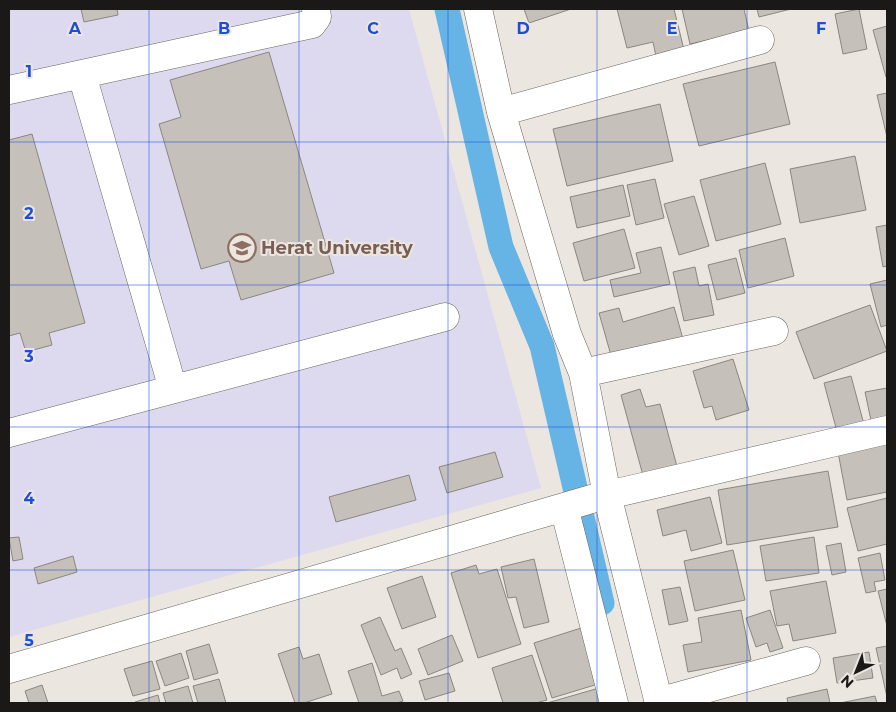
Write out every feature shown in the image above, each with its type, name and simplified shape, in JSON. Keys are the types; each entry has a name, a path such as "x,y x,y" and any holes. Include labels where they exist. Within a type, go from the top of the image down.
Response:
{"street":[{"path":"9,90 312,24 317,17 316,9"},
{"path":"478,9 501,112 567,334 584,373 601,496 658,702 806,661"},
{"path":"501,112 760,40"},
{"path":"82,75 173,390"},
{"path":"9,433 445,318"},
{"path":"584,373 774,331"},
{"path":"9,669 601,496 887,430"},
{"path":"564,507 614,703"}],"shaded area":[{"name":"Herat University","path":"9,9 409,9 541,488 9,637"}],"building":[{"path":"81,9 117,9 118,15 84,22"},
{"path":"524,9 571,9 529,23"},
{"path":"617,9 674,9 685,54 657,61 653,42 627,48"},
{"path":"682,9 744,9 749,31 690,44"},
{"path":"757,9 791,9 759,17"},
{"path":"859,9 867,49 843,54 835,14"},
{"path":"887,26 887,77 886,77 873,30"},
{"path":"269,52 334,273 241,300 229,261 201,269 159,124 181,117 170,80"},
{"path":"775,62 790,124 699,146 683,84"},
{"path":"887,93 887,137 877,95"},
{"path":"660,104 673,161 567,186 553,129"},
{"path":"32,134 85,323 49,333 52,345 26,352 20,333 9,336 9,140"},
{"path":"855,156 866,210 800,223 790,169"},
{"path":"765,163 781,224 716,241 700,180"},
{"path":"655,179 664,218 636,225 627,185"},
{"path":"623,185 630,216 577,228 570,197"},
{"path":"694,196 709,246 679,255 664,204"},
{"path":"887,225 887,266 883,267 876,227"},
{"path":"624,229 635,268 584,281 573,243"},
{"path":"785,238 794,276 748,288 739,250"},
{"path":"661,247 670,284 614,297 610,280 641,273 636,253"},
{"path":"736,258 745,293 717,300 708,265"},
{"path":"695,267 699,286 708,284 714,315 684,321 673,272"},
{"path":"887,280 887,325 881,327 870,284"},
{"path":"870,305 887,351 814,379 796,332"},
{"path":"674,307 683,339 612,359 599,313 619,308 623,322"},
{"path":"733,359 749,410 716,420 712,406 704,408 693,371"},
{"path":"851,376 866,432 839,439 824,383"},
{"path":"887,388 887,422 872,425 865,392"},
{"path":"640,389 646,407 660,404 678,470 644,479 621,395"},
{"path":"887,442 887,492 847,500 838,452"},
{"path":"495,452 503,477 447,493 439,467"},
{"path":"828,471 838,527 727,545 718,490"},
{"path":"409,475 416,500 336,522 329,497"},
{"path":"710,497 722,543 691,551 686,530 663,536 657,510"},
{"path":"887,498 887,544 858,551 847,508"},
{"path":"19,537 23,559 13,561 9,538"},
{"path":"814,537 819,573 766,581 760,546"},
{"path":"841,543 846,572 832,575 826,546"},
{"path":"733,550 745,600 695,611 684,561"},
{"path":"880,553 885,580 874,582 876,591 866,593 858,558"},
{"path":"73,556 77,572 38,584 34,568"},
{"path":"534,559 549,622 524,628 516,597 508,598 501,567"},
{"path":"476,565 479,574 497,569 521,644 478,658 451,573"},
{"path":"422,576 436,617 402,629 387,588"},
{"path":"826,581 836,633 793,641 789,624 777,626 770,591"},
{"path":"680,587 688,621 669,625 662,590"},
{"path":"887,589 887,626 878,591"},
{"path":"741,610 751,660 688,672 683,645 702,642 698,618"},
{"path":"770,610 783,648 770,652 767,643 756,647 746,618"},
{"path":"380,617 395,651 401,648 412,674 401,679 397,668 381,675 361,625"},
{"path":"581,628 598,684 552,698 534,643"},
{"path":"452,635 463,661 428,675 418,649"},
{"path":"209,644 218,673 194,680 186,651"},
{"path":"887,646 887,697 876,648"},
{"path":"299,647 303,659 319,654 332,694 304,703 295,703 278,654"},
{"path":"869,652 873,678 837,683 833,658"},
{"path":"181,653 189,678 165,686 156,661"},
{"path":"532,655 547,700 536,703 503,703 492,668"},
{"path":"152,661 160,689 133,696 124,669"},
{"path":"372,663 382,696 399,691 403,701 397,703 359,703 348,671"},
{"path":"449,673 455,691 425,700 419,681"},
{"path":"219,679 226,703 198,703 193,686"},
{"path":"42,685 48,703 29,703 25,691"},
{"path":"188,686 193,703 166,703 163,693"},
{"path":"599,688 604,703 547,703"},
{"path":"827,689 830,703 788,703 787,698"},
{"path":"158,695 160,703 135,703 135,702"},
{"path":"875,696 877,703 840,703"}],"waterway":[{"path":"447,9 501,247 542,346 602,603"}],"place":[{"name":"Herat University","path":"242,248"}]}
